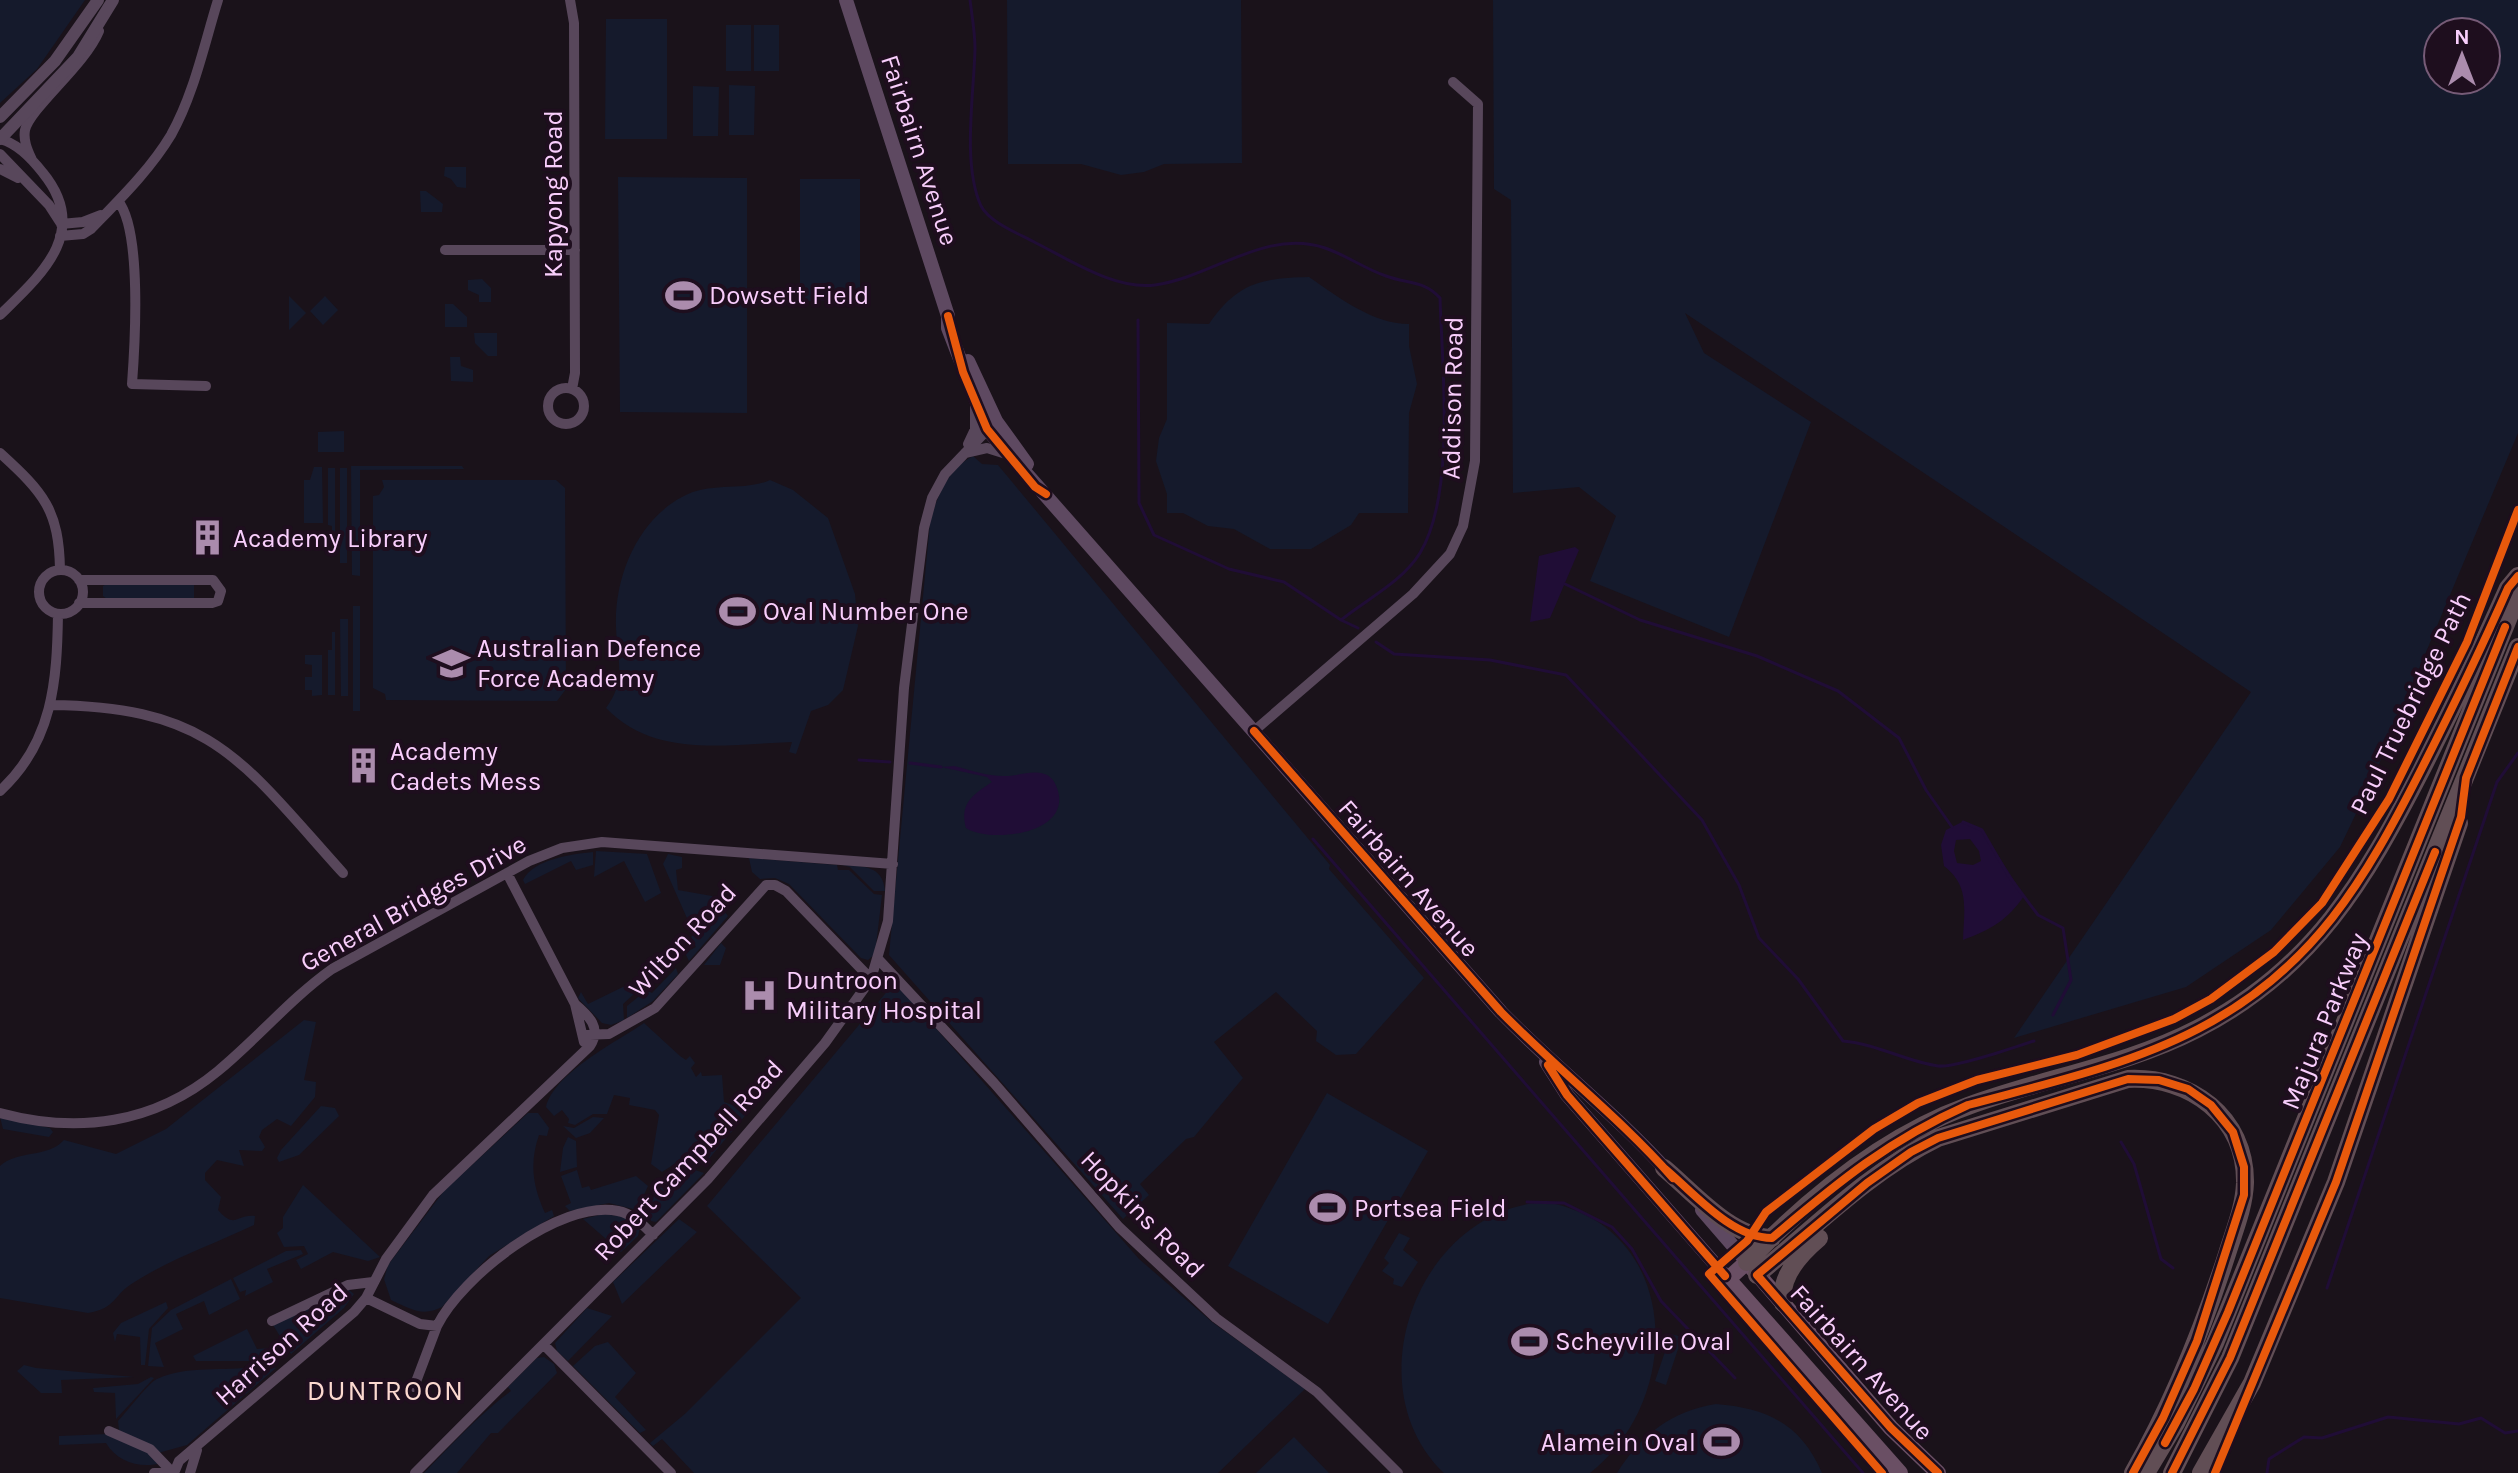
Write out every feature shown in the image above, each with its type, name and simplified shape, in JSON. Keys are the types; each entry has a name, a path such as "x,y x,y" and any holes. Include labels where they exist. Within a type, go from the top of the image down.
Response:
{"highway":[{"path":"1752,1268 1772,1238 1858,1165 1905,1136 1968,1105 2122,1059 2198,1029 2270,982 2299,956 2348,900 2373,864 2468,678 2508,588 2518,576"},
{"name":"Majura Parkway","path":"2146,1473 2194,1389 2228,1312 2518,595"},
{"name":"Majura Parkway","path":"2172,1473 2230,1358 2518,647"},
{"path":"2215,1473 2305,1260 2362,1112 2461,817 2466,778"},
{"path":"1752,1268 1911,1152 1978,1124 2128,1079 2159,1080 2188,1089 2211,1105 2229,1126 2244,1167 2240,1212 2179,1385 2133,1473"},
{"path":"1783,1303 1784,1285 1804,1251 1879,1187 1911,1152"},
{"path":"1664,1168 1728,1221 1756,1236 1772,1238"},
{"path":"2201,1473 2240,1408"}],"main road":[{"name":"Fairbairn Avenue","path":"846,0 948,316 991,425 1006,454 1035,487 1046,494 1438,942 1537,1048 1584,1087 1664,1168 1900,1438 1938,1473"},
{"name":"Fairbairn Avenue","path":"948,316 948,328 975,405 1043,483 1046,494"},
{"name":"Fairbairn Avenue","path":"1537,1048 1567,1095 1900,1473"},
{"path":"1734,1285 1752,1268"}],"street":[{"path":"0,117 55,61 98,0"},
{"path":"0,315 42,275 60,230 59,199 32,161 25,138 29,121 86,56 113,0"},
{"path":"60,230 105,213 150,165 176,124 190,92 218,0"},
{"name":"Kapyong Road","path":"570,0 574,23 575,373 572,389"},
{"path":"32,161 0,139 60,79 102,22"},
{"name":"Addison Road","path":"1254,731 1413,594 1450,554 1463,526 1475,461 1478,104 1453,82"},
{"path":"0,154 27,183 60,230"},
{"path":"0,169 27,183"},
{"path":"118,201 130,222 133,252 132,384 206,386"},
{"path":"445,250 575,250"},
{"name":"Robert Campbell Road","path":"963,453 975,429 975,405"},
{"name":"Robert Campbell Road","path":"415,1473 708,1179 793,1081 871,979 888,921 904,688 924,528 932,498 945,474 991,425"},
{"path":"963,453 987,448 1006,454"},
{"path":"0,453 38,491 51,510 58,528 60,570"},
{"path":"79,580 83,593 72,611 58,614 43,605 39,591 47,575 60,570 79,580 213,580 221,591 218,601 212,603 79,603"},
{"path":"0,791 26,762 51,705 57,677 58,614"},
{"path":"51,705 111,706 155,716 195,730 253,775 343,873"},
{"name":"General Bridges Drive","path":"0,1113 27,1120 85,1125 161,1108 219,1070 304,990 332,969 555,850 602,842 893,864"},
{"path":"507,873 575,1004 593,1022 590,1036"},
{"name":"Wilton Road","path":"590,1036 609,1034 655,1008 766,885 775,885 786,891 871,979"},
{"name":"Hopkins Road","path":"879,960 994,1083 1119,1227 1184,1291 1317,1392 1398,1473"},
{"name":"Harrison Road","path":"173,1473 179,1461 366,1298 373,1282 433,1195 578,1058 590,1036"},
{"path":"414,1387 437,1326 455,1301 502,1253 564,1221 615,1210 634,1217 653,1235"},
{"path":"272,1321 348,1285 373,1282"},
{"path":"366,1298 420,1324 437,1326"},
{"path":"544,1345 671,1473"},
{"path":"109,1431 150,1449 173,1473"},
{"name":"Harrison Road","path":"190,1473 200,1445"},
{"path":"154,1473 161,1473"}],"shaded area":[{"path":"0,0 85,0 37,69 0,103"},
{"path":"1007,0 1241,0 1242,163 1164,164 1144,172 1121,175 1081,164 1008,164"},
{"path":"1493,0 2518,0 2518,433 2374,776 2340,847 2271,930 2186,987 2014,1038 2251,692 1685,313 1704,353 1811,422 1729,637 1590,581 1616,516 1579,487 1513,493 1511,200 1494,189"},
{"path":"606,19 667,19 667,139 605,139"},
{"path":"726,25 751,25 751,71 726,71"},
{"path":"754,25 779,25 779,71 754,71"},
{"path":"729,85 755,86 754,135 729,135"},
{"path":"693,86 719,87 718,136 693,136"},
{"path":"445,167 466,167 466,188 457,187 444,176"},
{"name":"Dowsett Field","path":"618,177 747,178 747,413 620,412"},
{"path":"800,179 860,179 860,301 800,301"},
{"path":"420,191 426,191 443,204 442,212 421,212"},
{"path":"1309,277 1369,314 1409,324 1409,346 1417,384 1409,413 1408,513 1359,513 1351,525 1311,549 1270,549 1234,529 1208,526 1183,513 1167,513 1167,494 1156,461 1159,438 1167,419 1167,323 1209,324 1240,291 1277,279"},
{"path":"482,279 491,288 491,302 479,302 479,295 468,290 468,280"},
{"path":"289,296 306,313 289,330"},
{"path":"325,296 338,310 323,325 310,311"},
{"path":"445,304 453,304 467,317 467,327 445,327"},
{"path":"474,333 497,333 497,356 488,356 475,343"},
{"path":"450,357 460,357 461,366 473,370 473,382 451,381"},
{"path":"344,431 344,452 318,452 318,432"},
{"path":"973,456 982,464 998,465 1330,865 1329,869 1424,978 1356,1054 1336,1055 1316,1041 1317,1031 1276,992 1214,1042 1243,1078 1194,1137 1186,1139 1140,1184 1149,1195 1123,1219 889,955 930,523 950,476"},
{"path":"351,466 462,466 464,469 360,470 360,576 352,575"},
{"path":"314,467 322,467 323,523 304,523 304,480 310,480"},
{"path":"328,468 335,468 335,550 332,550 332,526 328,525"},
{"path":"340,468 347,468 347,563 340,563"},
{"path":"382,480 556,480 565,488 566,689 557,701 386,700 385,694 373,688 373,496 379,495 384,487"},
{"name":"Oval Number One","path":"770,480 793,490 828,518 855,594 858,626 843,690 828,705 811,711 796,754 789,752 792,742 693,745 669,742 626,724 606,708 619,679 616,608 619,589 631,553 641,536 666,507 693,492 760,484"},
{"path":"1575,547 1579,550 1550,618 1530,622 1539,556"},
{"path":"108,583 194,583 194,600 108,600 103,596 103,586"},
{"path":"353,606 360,606 360,711 353,711"},
{"path":"340,619 348,619 348,696 341,696"},
{"path":"332,632 335,632 335,695 328,695 328,650 332,650"},
{"path":"305,655 322,655 322,695 312,696 312,690 305,690 305,677 312,677 312,665 305,664"},
{"path":"954,766 997,776 1047,775 1057,788 1059,804 1053,816 1027,831 1010,835 977,833 966,828 966,806 974,795 992,782 987,777 941,767"},
{"path":"1962,822 1982,830 2024,896 2012,912 1998,923 1963,940 1962,890 1944,866 1941,845 1946,830","holes":["1970,839 1979,851 1981,861 1973,865 1957,863 1954,851 1956,840"]},
{"path":"596,851 647,854 661,893 645,902 624,861 594,877"},
{"path":"593,852 593,865 576,870 571,861 525,884 523,880 544,862"},
{"path":"668,854 682,857 682,868 676,870 678,890 712,896 728,916 689,961 685,953 696,947 691,937 694,934 663,864"},
{"path":"749,858 837,865 838,870 849,870 874,894 882,895 875,954 868,960 861,958 789,884 775,878 760,879 752,872"},
{"path":"842,865 864,867 876,872 885,891 874,891 850,867"},
{"path":"721,943 726,948 720,965 704,965"},
{"path":"676,968 678,974 653,1001 627,1018 627,1006 643,993 635,985 652,993"},
{"path":"895,982 1139,1259 1212,1322 1305,1389 1218,1473 694,1473 662,1439 653,1446 650,1443 686,1413 801,1298 707,1206"},
{"path":"629,984 634,994 623,1004 624,1020 611,1025 602,1023 578,998 581,992 588,1004"},
{"path":"304,1020 316,1022 304,1080 316,1082 315,1097 291,1126 277,1119 262,1130 259,1137 265,1147 262,1151 239,1150 244,1166 217,1160 205,1173 205,1180 221,1197 218,1210 232,1220 255,1216 254,1225 147,1274 97,1311 88,1313 0,1298 0,1166 15,1158 50,1149 64,1140 116,1154 166,1129"},
{"path":"644,1023 680,1056 686,1060 690,1056 695,1063 691,1068 696,1077 701,1072 702,1076 722,1075 724,1102 749,1111 707,1161 679,1161 662,1172 651,1164 659,1115 655,1110 629,1105 630,1098 614,1095 607,1114 593,1114 575,1125 568,1123 569,1119 562,1110 554,1116 546,1107 551,1094 574,1070"},
{"name":"Portsea Field","path":"1327,1093 1428,1151 1328,1324 1228,1266"},
{"path":"321,1106 335,1108 339,1116 299,1155 279,1162 277,1158 281,1150"},
{"path":"528,1113 538,1113 549,1128 547,1136 539,1135 534,1175 545,1213 552,1210 554,1216 489,1256 442,1307 423,1312 391,1300 384,1279 388,1265 444,1191"},
{"path":"0,1117 50,1128 53,1132 49,1137 3,1129"},
{"path":"593,1117 604,1118 590,1133 576,1138 563,1126 574,1128"},
{"path":"568,1137 576,1141 577,1167 560,1172 563,1148"},
{"path":"692,1169 704,1173 656,1222 651,1221 651,1204 660,1188 675,1175"},
{"path":"577,1170 582,1188 589,1186 591,1190 636,1176 648,1186 637,1210 609,1203 570,1211 565,1206 571,1203 561,1176"},
{"path":"303,1185 380,1257 368,1261 333,1252 301,1269 296,1260 308,1254 304,1246 284,1247 277,1233 283,1228 283,1217"},
{"name":"Scheyville Oval","path":"1546,1202 1591,1217 1623,1244 1645,1279 1655,1318 1654,1361 1643,1402 1621,1441 1590,1473 1444,1473 1417,1436 1403,1394 1403,1350 1413,1307 1434,1267 1464,1234 1502,1212"},
{"path":"603,1214 626,1217 640,1228 638,1236 621,1252 583,1219"},
{"path":"679,1219 697,1232 622,1304 613,1282"},
{"path":"1399,1233 1410,1238 1403,1250 1418,1262 1402,1287 1393,1284 1394,1279 1382,1271 1389,1263 1384,1258"},
{"path":"301,1250 303,1254 267,1269 273,1282 245,1296 246,1290 240,1292 233,1278 286,1251"},
{"path":"231,1279 240,1299 209,1315 204,1301 176,1314 183,1329 155,1343 164,1367 148,1366 152,1328 171,1310"},
{"path":"348,1289 354,1294 344,1308 291,1354 273,1325"},
{"path":"166,1302 168,1308 149,1329 145,1365 141,1365 140,1337 117,1334 115,1342 113,1333 121,1323"},
{"path":"587,1308 612,1316 568,1361 557,1351 555,1343"},
{"path":"247,1329 257,1349 269,1348 274,1341 279,1351 251,1361 196,1361 193,1356"},
{"path":"1671,1334 1682,1337 1666,1385 1655,1381"},
{"path":"608,1342 636,1373 615,1397 646,1430 640,1433 573,1366 595,1346"},
{"path":"544,1357 554,1364 557,1373 498,1433 491,1433 457,1473 424,1473 511,1391 508,1387 537,1358"},
{"path":"270,1364 276,1368 187,1445 158,1453 119,1430 118,1421 157,1379 185,1371"},
{"path":"24,1365 134,1377 61,1380 62,1393 41,1393 17,1371"},
{"path":"154,1378 116,1419 115,1393 94,1392 93,1388 138,1384"},
{"name":"Alamein Oval","path":"1716,1404 1751,1410 1780,1422 1804,1442 1822,1473 1617,1473 1636,1447 1659,1427 1685,1412"},
{"path":"108,1434 143,1448 161,1463 146,1465 130,1462 116,1455 106,1443 59,1445 59,1436"},
{"path":"1294,1437 1329,1473 1256,1473"}],"waterway":[{"path":"970,0 975,49 970,129 972,170 981,206 998,223 1078,265 1124,283 1155,285 1260,249 1282,244 1303,244 1325,248 1386,276 1421,285 1440,298 1444,429 1439,498 1420,553 1404,573 1341,620 1284,582 1229,569 1154,535 1139,503 1138,320"},
{"path":"1565,584 1640,620 1757,656 1838,691 1899,738 1926,790 1952,827"},
{"path":"1341,620 1358,628"},
{"path":"1376,642 1394,654 1490,660 1566,675 1702,820 1739,885 1759,938 1798,979 1843,1041 1868,1045 1938,1066 1971,1061 2034,1041"},
{"path":"2327,1288 2497,782 2518,753"},
{"path":"859,760 890,762"},
{"path":"910,763 941,767"},
{"path":"1963,822 1982,830 2008,875 2038,915 2063,928 2071,980 2053,1015"},
{"path":"1313,839 1863,1473"},
{"path":"2121,1142 2134,1164 2161,1259 2173,1268"},
{"path":"1527,1202 1564,1203 1612,1227 1632,1249 1661,1301 1735,1378"},
{"path":"2267,1473 2269,1459 2304,1437 2322,1438 2388,1417 2459,1424 2481,1418 2505,1433 2518,1431"}],"cycle path":[{"path":"948,316 963,372 987,429 1035,487 1046,494"},
{"name":"Paul Truebridge Path","path":"1882,1473 1709,1274 1747,1241 1766,1212 1874,1129 1918,1103 1977,1080 2077,1055 2174,1019 2211,999 2274,952 2322,903 2389,799 2467,642 2518,510"},
{"path":"1664,1168 1727,1222 1757,1236 1772,1238 1865,1164 1940,1118 1968,1105 2143,1054 2198,1029 2239,1005 2274,979 2305,950 2357,884 2401,809 2508,588 2518,576"},
{"path":"2165,1443 2194,1389 2228,1312 2505,627"},
{"path":"2215,1473 2336,1182 2461,817 2466,778 2518,647"},
{"path":"1254,731 1501,1012 1632,1135 1673,1178"},
{"path":"2172,1473 2230,1358 2435,852"},
{"path":"1548,1065 1567,1095 1725,1276"},
{"path":"1938,1473 1891,1428 1757,1275 1867,1183 1911,1152 1938,1138 2128,1079 2159,1080 2188,1089 2211,1105 2233,1132 2244,1167 2244,1195 2197,1341 2163,1418 2133,1473"}],"place":[{"name":"Dowsett Field","path":"683,295"},
{"name":"Academy Library","path":"207,538"},
{"name":"Oval Number One","path":"737,611"},
{"name":"Australian Defence Force Academy","path":"451,663"},
{"name":"Academy Cadets Mess","path":"364,766"},
{"name":"Duntroon Military Hospital","path":"760,995"},
{"name":"Portsea Field","path":"1328,1208"},
{"name":"Scheyville Oval","path":"1529,1341"},
{"name":"Alamein Oval","path":"1722,1442"}],"district":[{"name":"DUNTROON","path":"386,1390"}]}
